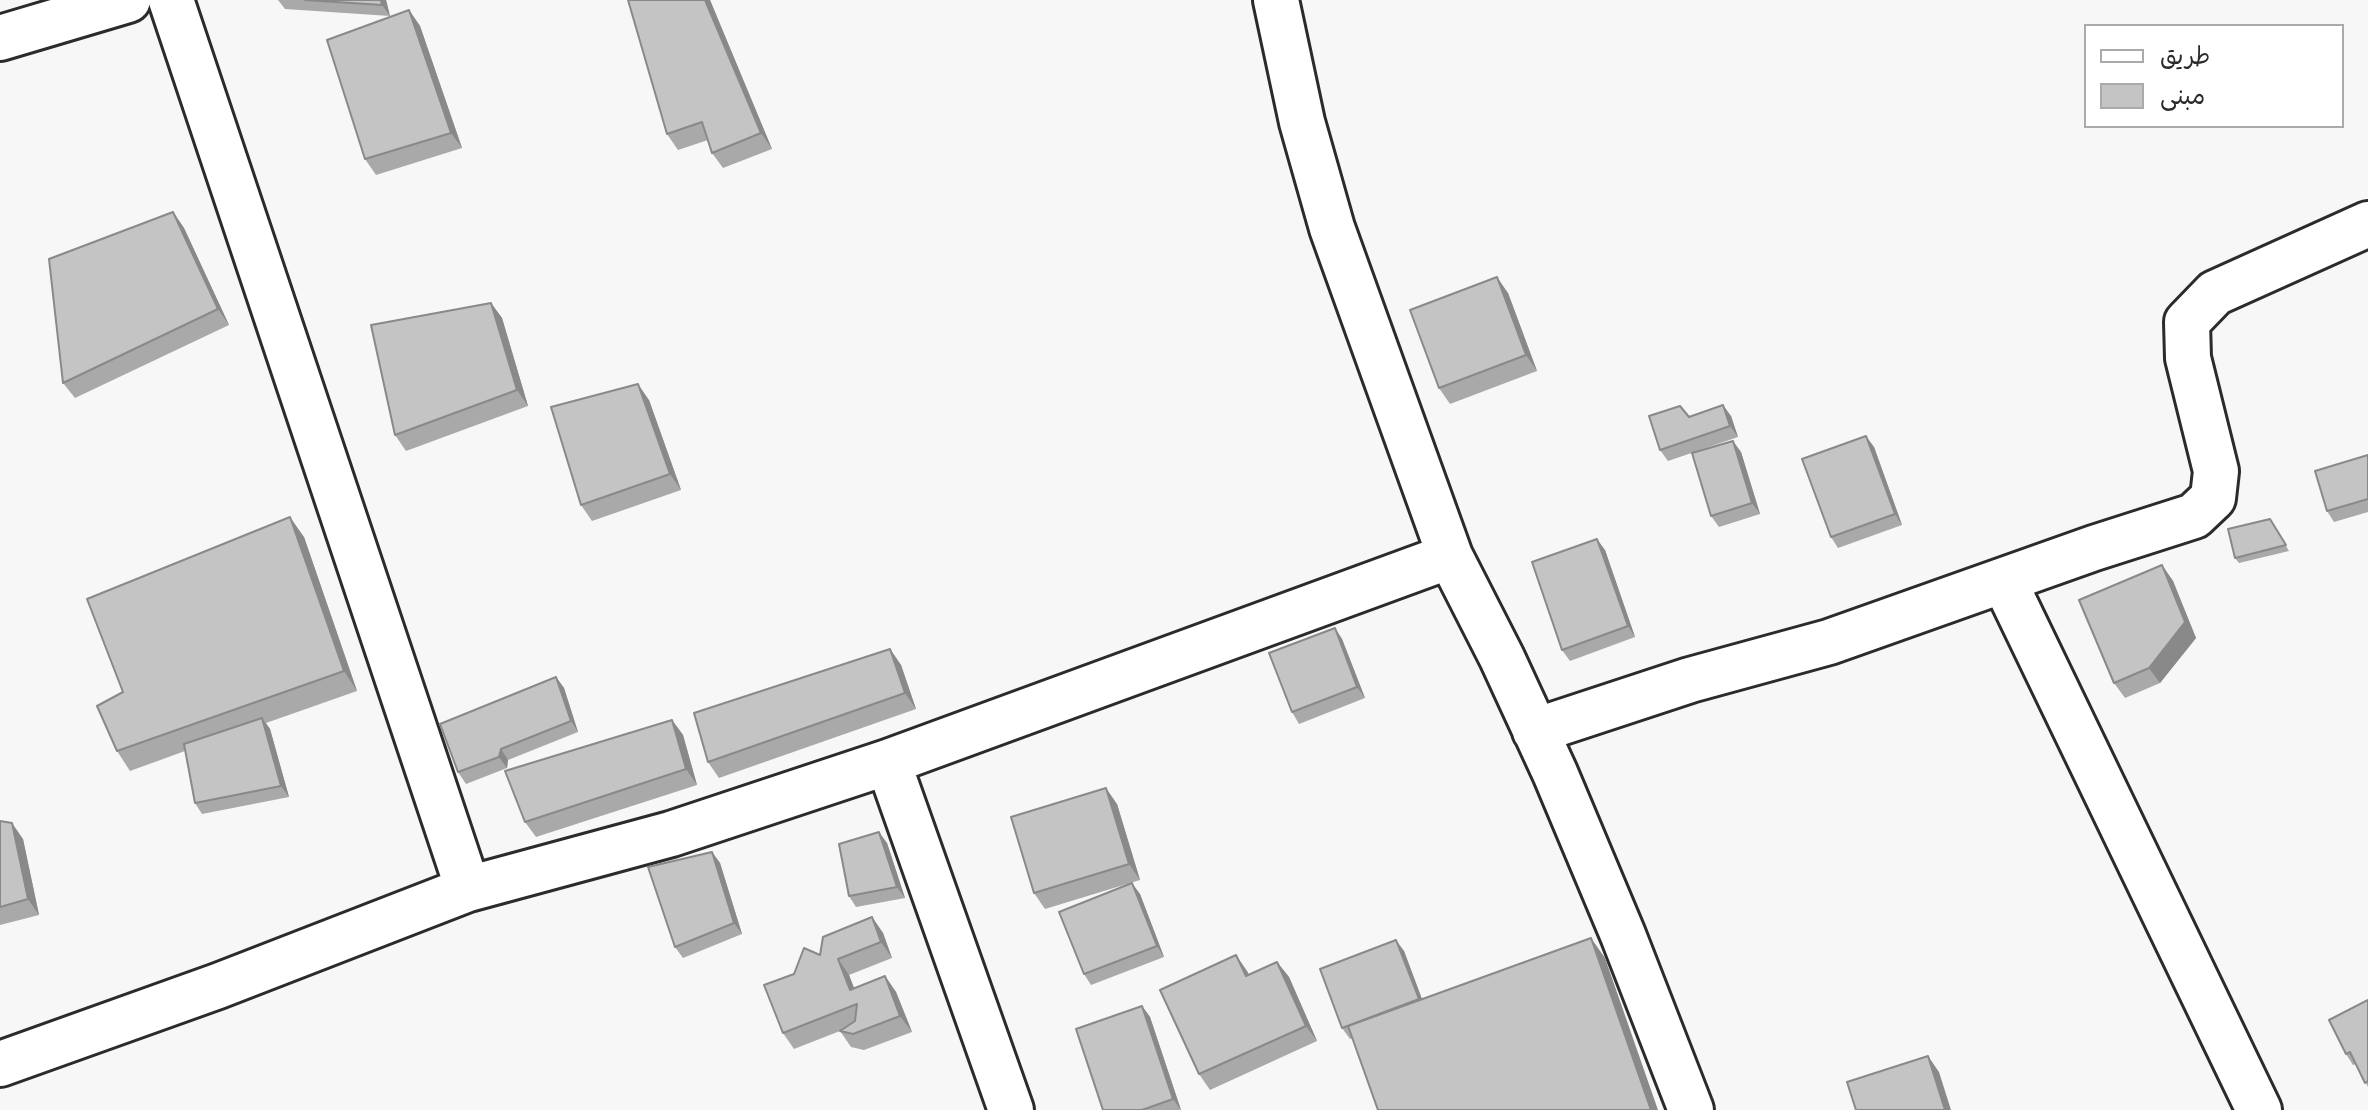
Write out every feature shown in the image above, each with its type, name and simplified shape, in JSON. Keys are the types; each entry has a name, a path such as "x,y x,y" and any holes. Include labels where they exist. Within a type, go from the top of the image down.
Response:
{"street":[{"path":"0,38 128,0"},
{"path":"171,0 468,889"},
{"path":"1276,0 1302,122 1332,228 1450,556 1535,731 1623,935 1691,1110"},
{"path":"1535,731 1690,680 1829,642 2194,516 2213,498 2216,471 2188,358 2187,322 2215,293 2368,224"},
{"path":"0,1064 218,986 468,889 671,834 888,762 1450,556"},
{"path":"2004,581 2259,1110"},
{"path":"888,762 1011,1110"}],"building":[{"path":"305,0 381,0 382,5"},
{"path":"628,0 705,0 761,133 712,153 702,122 667,134"},
{"path":"409,10 451,133 365,159 327,40"},
{"path":"173,212 218,309 63,383 49,259"},
{"path":"1497,277 1526,355 1439,388 1410,310"},
{"path":"491,303 517,390 395,435 371,325"},
{"path":"638,384 670,474 581,505 551,407"},
{"path":"1723,405 1730,426 1660,450 1649,416 1680,406 1689,417"},
{"path":"1866,436 1895,514 1831,537 1802,459"},
{"path":"1733,441 1752,503 1711,516 1692,453"},
{"path":"2368,455 2368,499 2327,511 2315,471"},
{"path":"290,517 344,671 117,751 97,706 123,692 87,599"},
{"path":"2270,519 2286,545 2235,558 2228,529"},
{"path":"1597,539 1628,626 1562,650 1532,562"},
{"path":"2162,565 2185,622 2149,668 2114,683 2079,600"},
{"path":"1335,628 1357,687 1292,712 1269,653"},
{"path":"890,649 905,693 708,762 694,713"},
{"path":"556,677 571,721 501,749 499,757 458,772 440,724"},
{"path":"262,718 281,786 195,803 184,744"},
{"path":"672,720 686,769 525,822 505,771"},
{"path":"1106,788 1129,864 1034,893 1011,817"},
{"path":"0,821 12,823 28,899 0,907"},
{"path":"879,832 897,887 849,896 839,844"},
{"path":"712,852 734,923 675,947 648,867"},
{"path":"1132,883 1157,946 1084,974 1059,912"},
{"path":"872,917 881,942 838,959 850,990 885,976 900,1016 853,1034 840,1031 855,1021 857,1004 783,1033 764,985 794,974 804,948 820,955 823,937"},
{"path":"1591,938 1651,1110 1378,1110 1348,1026"},
{"path":"1396,940 1419,999 1342,1028 1320,969"},
{"path":"1236,955 1246,976 1277,962 1306,1026 1199,1074 1160,990"},
{"path":"2368,1000 2368,1081 2365,1083 2329,1020"},
{"path":"1142,1006 1173,1099 1142,1110 1103,1110 1076,1029"},
{"path":"1928,1056 1945,1110 1856,1110 1847,1082"}]}
